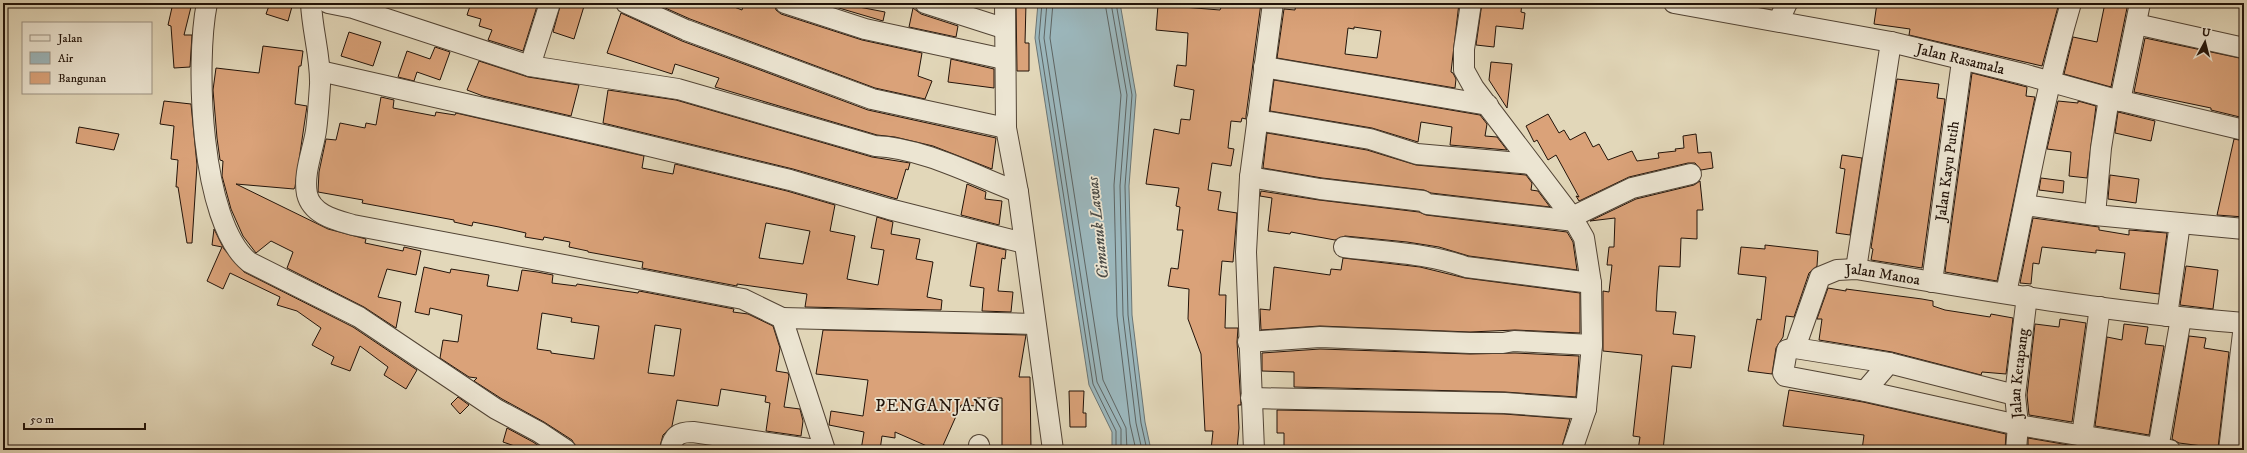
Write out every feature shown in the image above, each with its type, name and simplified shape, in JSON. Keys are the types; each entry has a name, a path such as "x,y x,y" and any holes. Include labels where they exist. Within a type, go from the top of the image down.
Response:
{"street":[{"path":"207,3 203,30 202,79 206,141 219,210 229,238 242,256 249,262 359,316 496,408 539,432 566,450"},
{"path":"311,3 312,24 320,72 316,129 307,180 307,195 314,206 322,214 353,225 743,299 782,318 1035,324"},
{"path":"328,3 353,8 530,66 678,89 852,139 918,154 1018,192"},
{"path":"530,66 550,3"},
{"path":"626,3 686,30 872,99 1006,128"},
{"path":"785,3 865,29 1004,59"},
{"path":"925,3 1003,28"},
{"path":"1004,3 1003,28 1006,128 1018,192 1053,450"},
{"path":"1254,450 1248,342 1246,252 1250,177 1273,3"},
{"path":"1471,3 1464,49 1464,70 1474,88 1574,219 1584,238 1591,283 1592,345 1586,409 1572,450"},
{"path":"2006,293 2025,205 2040,119 2071,3"},
{"path":"2095,215 2101,148 2136,24 2140,3"},
{"name":"Jalan Rasamala","path":"1684,4 1783,12 1962,61 2023,74 2050,83 2244,130"},
{"path":"2136,24 2244,48"},
{"path":"1856,269 1891,42"},
{"name":"Jalan Kayu Putih","path":"1932,282 1962,61"},
{"path":"1264,67 1488,105"},
{"path":"320,72 658,148 790,180 889,209 1024,243"},
{"path":"1257,120 1370,139 1417,154 1531,164"},
{"path":"1250,177 1320,189 1423,201 1427,204 1574,219 1632,188 1691,174"},
{"path":"2025,205 2095,215 2244,229"},
{"path":"1889,363 1865,391 2018,425 2164,449 2180,223"},
{"path":"1344,247 1459,262 1466,266 1517,274 1591,283"},
{"name":"Jalan Manoa","path":"1865,391 1785,376 1783,373 1787,350 1795,348 1820,277 1837,270 1856,269 2100,307 2174,317 2244,324"},
{"name":"Jalan Ketapang","path":"2016,450 2018,425 2015,395 2027,296"},
{"path":"2082,436 2100,307"},
{"path":"782,318 825,450"},
{"path":"2230,450 2244,324"},
{"path":"1248,342 1320,337 1470,343 1503,343 1514,341 1592,345"},
{"path":"1795,348 1889,363 2015,395"},
{"path":"1251,398 1505,403 1586,409"},
{"path":"670,450 675,436 681,432 693,432 816,450"}],"water":[{"name":"Cimanuk Lawas","path":"1038,3 1120,3 1136,95 1129,186 1132,315 1145,422 1151,450 1112,450 1112,432 1089,385 1035,38"}],"building":[{"path":"173,3 192,3 184,35 192,35 190,67 174,68 171,26 168,25"},
{"path":"270,3 293,3 288,21 266,14"},
{"path":"471,3 538,3 523,51 488,40 492,30 479,26 481,19 467,15"},
{"path":"561,3 585,3 574,39 553,32"},
{"path":"654,3 724,3 742,10 744,3 774,3 776,10 781,14 862,40 922,53 918,76 932,81 925,99 875,88 690,19"},
{"path":"822,3 861,3 859,7 885,12 883,21"},
{"path":"1016,3 1026,3 1025,43 1029,43 1029,71 1017,71"},
{"path":"1223,3 1261,3 1246,119 1242,118 1241,122 1231,121 1228,148 1234,149 1231,166 1212,163 1208,190 1221,192 1218,210 1237,213 1233,262 1222,261 1219,295 1226,295 1225,328 1238,328 1237,342 1241,405 1238,405 1239,428 1237,450 1211,450 1213,431 1205,431 1201,354 1188,319 1189,289 1168,286 1171,268 1178,269 1183,230 1177,230 1180,207 1176,206 1179,188 1146,184 1154,129 1179,134 1181,119 1190,120 1194,90 1174,86 1177,65 1186,66 1188,33 1156,30 1158,5 1220,10"},
{"path":"1296,3 1459,3 1451,72 1456,79 1455,88 1277,58 1284,9 1295,10","holes":["1354,27 1381,31 1377,58 1345,54 1348,28 1354,29"]},
{"path":"1482,3 1522,3 1521,12 1525,13 1523,29 1496,26 1494,47 1476,45"},
{"path":"1877,3 2059,3 2042,66 1909,35 1910,29 1874,24"},
{"path":"2105,3 2128,3 2111,87 2064,74 2073,37 2097,42"},
{"path":"913,8 921,14 958,26 956,37 909,27"},
{"path":"621,13 682,41 868,110 996,138 992,169 933,146 895,137 877,135 715,87 719,78 675,64 672,74 607,53"},
{"path":"349,32 381,42 373,66 341,56"},
{"path":"2145,38 2244,59 2244,118 2211,110 2211,108 2134,92"},
{"path":"263,46 303,51 301,66 299,66 295,104 307,106 295,187 294,189 236,184 328,229 366,239 365,243 403,251 404,247 421,251 416,275 387,269 378,297 401,302 396,328 364,307 287,268 293,252 271,241 256,253 243,236 231,209 222,176 223,161 220,160 213,90 216,68 259,73"},
{"path":"435,47 450,52 440,80 417,72 414,81 398,77 407,51 430,59"},
{"path":"951,59 994,69 994,88 948,82"},
{"path":"479,61 528,77 579,85 571,116 483,96 467,90"},
{"path":"1491,62 1512,64 1507,108 1489,80"},
{"path":"1972,73 2027,87 2026,96 2035,97 1997,281 1945,272"},
{"path":"1897,79 1939,84 1937,98 1945,99 1922,268 1871,260 1873,249 1871,248"},
{"path":"1274,80 1480,115 1487,124 1485,136 1497,137 1507,150 1450,145 1452,127 1421,122 1418,142 1372,128 1270,111"},
{"path":"608,90 676,100 872,157 910,163 908,170 906,169 897,199 793,169 603,123"},
{"path":"381,97 394,100 393,108 435,116 436,112 455,115 456,113 644,156 642,168 673,174 675,164 787,191 835,205 830,231 855,236 847,279 878,285 884,250 871,248 877,217 893,222 891,234 920,239 916,259 933,262 927,297 942,300 941,310 805,307 807,294 737,284 737,286 642,268 643,262 569,247 570,242 544,237 543,240 525,237 526,233 499,227 473,222 472,226 454,222 454,220 362,203 363,200 318,192 319,172 326,139 336,140 340,123 365,128 366,123 376,125","holes":["766,223 810,231 803,264 759,258"]},
{"path":"164,101 191,104 197,165 192,243 187,243 178,187 176,187 178,160 171,159 174,126 160,124"},
{"path":"2058,101 2078,103 2078,101 2096,106 2087,178 2069,176 2071,152 2047,149"},
{"path":"2118,112 2155,121 2151,141 2115,133"},
{"path":"1548,114 1559,133 1564,130 1570,140 1585,132 1593,147 1599,144 1608,160 1632,151 1637,161 1659,158 1658,153 1676,151 1675,149 1684,148 1683,136 1696,134 1698,153 1711,152 1713,168 1701,170 1695,163 1688,163 1629,177 1579,201 1576,196 1579,197 1556,155 1548,160 1537,140 1534,142 1526,126"},
{"path":"79,127 119,134 114,150 76,143"},
{"path":"1267,133 1367,150 1416,165 1526,175 1532,183 1531,190 1538,191 1550,207 1431,193 1424,190 1322,178 1263,168"},
{"path":"2234,139 2244,141 2244,217 2217,215"},
{"path":"1842,155 1862,158 1850,235 1836,233 1845,169 1840,168"},
{"path":"2110,175 2139,179 2136,203 2108,199"},
{"path":"2041,178 2064,181 2063,193 2039,190"},
{"path":"1700,181 1703,210 1697,210 1697,239 1681,238 1680,267 1659,266 1656,311 1676,312 1673,334 1695,336 1691,368 1672,366 1663,450 1638,450 1640,437 1633,436 1642,355 1603,351 1603,291 1609,292 1612,265 1607,265 1609,247 1614,247 1615,218 1590,221 1636,199 1694,185"},
{"path":"967,184 986,192 985,199 1002,201 999,225 961,215"},
{"path":"1261,191 1319,200 1419,212 1426,215 1567,232 1573,242 1577,270 1469,256 1439,247 1407,242 1345,236 1335,240 1291,232 1290,234 1268,231 1272,198 1260,196"},
{"path":"2033,218 2099,227 2099,230 2129,235 2129,230 2167,233 2159,294 2120,289 2125,253 2096,250 2096,253 2042,247 2039,264 2033,263 2031,284 2020,283"},
{"path":"214,229 224,249 244,272 353,327 417,370 406,389 384,375 388,367 360,346 350,371 331,364 334,357 312,345 321,328 297,311 277,305 280,297 230,273 223,289 207,281 222,247 212,245"},
{"path":"977,243 1006,250 1005,259 1002,258 998,291 1013,292 1011,312 982,311 984,288 970,286"},
{"path":"1765,245 1818,251 1817,266 1809,273 1794,317 1786,316 1783,337 1776,348 1772,374 1748,371 1757,319 1761,320 1766,277 1738,274 1741,247 1765,249"},
{"path":"1343,258 1420,267 1465,278 1580,293 1580,333 1515,330 1470,332 1320,326 1261,330 1260,309 1270,310 1274,267 1330,275 1331,269 1341,270"},
{"path":"2186,266 2218,270 2213,309 2180,305"},
{"path":"424,267 450,273 451,269 489,275 487,286 518,291 522,270 553,275 552,283 576,286 577,284 638,293 639,291 734,309 733,312 748,314 773,326 780,348 776,371 788,373 789,376 784,407 800,409 803,421 801,436 766,431 770,403 765,402 766,396 721,389 718,406 677,400 672,426 663,435 659,450 577,450 572,440 474,381 477,378 469,377 440,358 443,340 458,342 462,315 430,308 429,315 415,312","holes":["542,313 572,318 571,322 599,326 594,359 551,353 551,351 537,349","655,325 681,329 674,376 648,373"]},
{"path":"1828,288 1922,299 1933,301 1933,306 1945,310 1990,317 1991,314 2013,318 2006,374 1982,372 1981,375 1892,352 1819,340 1822,319 1817,319"},
{"path":"2060,319 2086,323 2072,422 2029,415 2027,395 2035,324 2059,327"},
{"path":"2124,324 2148,327 2145,344 2164,346 2149,435 2095,426 2107,337 2122,340"},
{"path":"823,330 1026,335 1019,377 1030,377 1031,450 1002,450 1002,398 977,398 977,406 961,405 941,450 936,450 895,432 895,438 882,436 880,450 861,450 864,432 829,425 831,411 863,416 868,380 816,374"},
{"path":"2189,336 2206,338 2204,348 2229,352 2218,448 2179,443 2172,439"},
{"path":"1320,349 1470,354 1515,353 1579,356 1576,397 1505,392 1294,387 1294,372 1262,371 1262,353"},
{"path":"1789,390 1863,402 2006,434 2005,450 1946,450 1920,446 1919,450 1862,450 1864,435 1783,426"},
{"path":"1069,391 1084,391 1083,413 1086,413 1086,427 1070,427"},
{"path":"458,397 469,405 460,414 451,404"},
{"path":"1277,410 1504,414 1570,419 1561,450 1284,450 1284,433 1277,433"},
{"path":"507,428 545,450 526,450 503,442"},
{"path":"2028,438 2080,447 2099,450 2028,450"}],"district":[{"name":"PENGANJANG","path":"938,405"}]}
